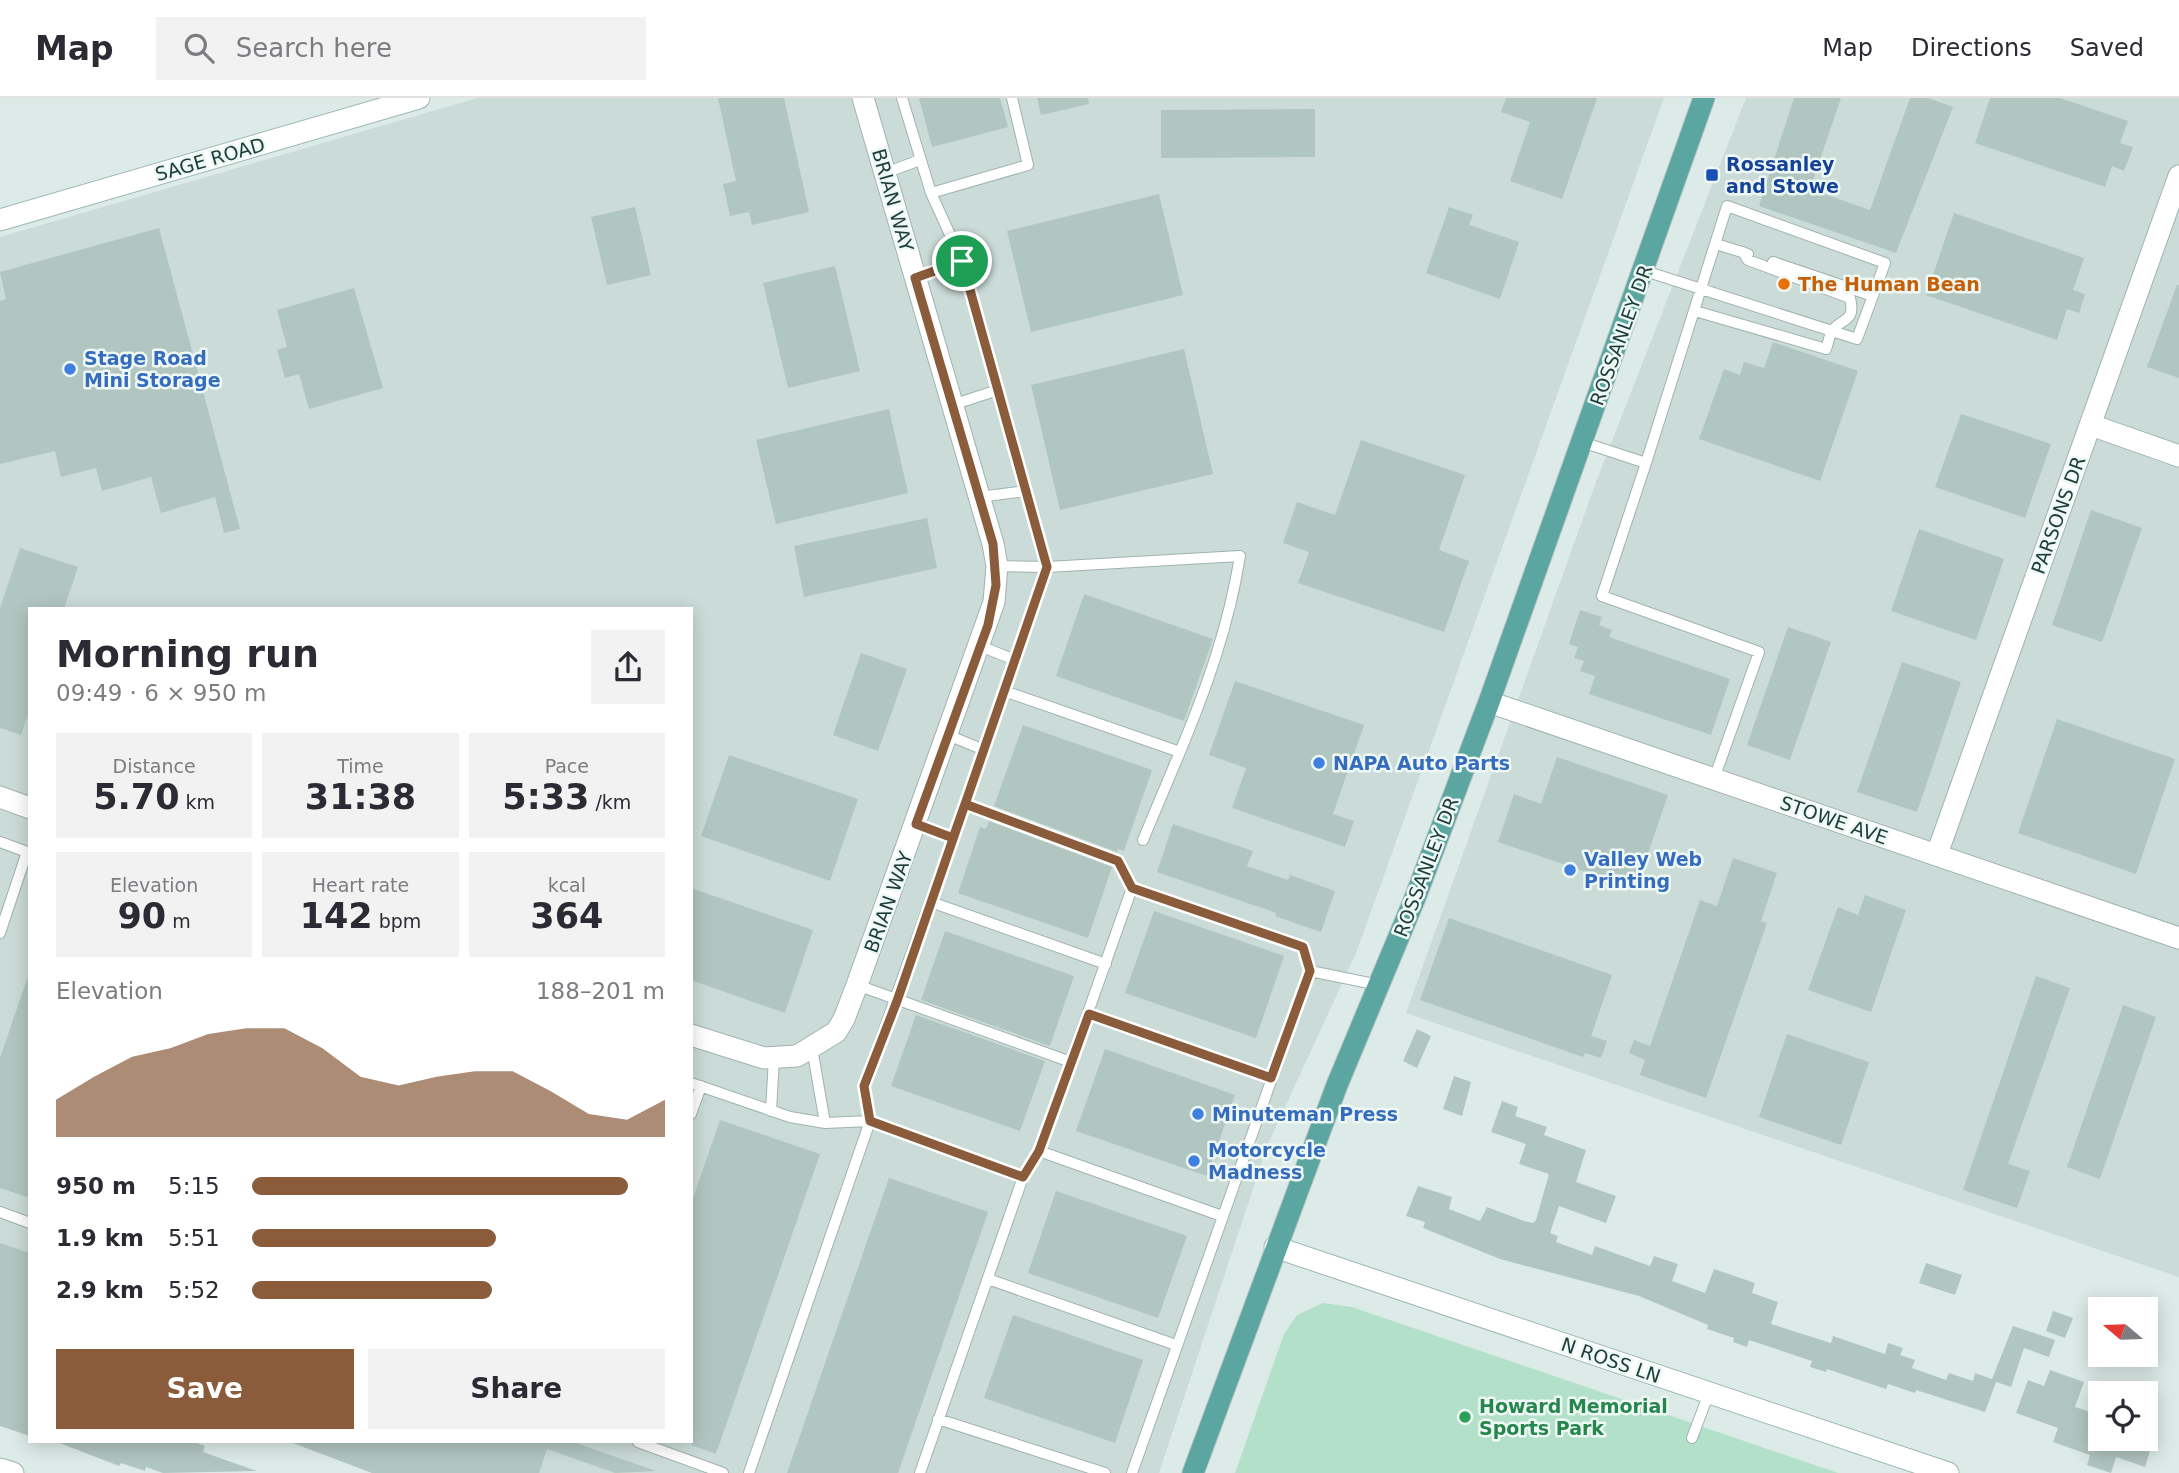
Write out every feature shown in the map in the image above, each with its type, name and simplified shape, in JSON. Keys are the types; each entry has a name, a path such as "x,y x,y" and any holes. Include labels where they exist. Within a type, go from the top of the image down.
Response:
{"main road":[{"name":"ROSSANLEY DR","path":"1193,1473 1275,1247 1415,898 1489,702 1645,271 1704,98"}],"street":[{"name":"SAGE ROAD","path":"0,220 419,98"},
{"name":"BRIAN WAY","path":"812,1048 836,1032 858,985 980,646 994,602 997,566 863,98"},
{"name":"PARSONS DR","path":"1937,855 2179,176"},
{"path":"2091,425 2179,456"},
{"name":"STOWE AVE","path":"1489,702 2179,937"},
{"path":"0,797 28,807"},
{"path":"693,1036 744,1053 774,1058 797,1056 812,1048"},
{"name":"N ROSS LN","path":"1275,1247 1948,1473"},
{"path":"0,1469 13,1473"}],"lane":[{"path":"749,1473 870,1121 864,1086 897,1001 1047,567 962,261 931,193 902,98"},
{"path":"931,193 1028,165 1012,98"},
{"path":"885,173 920,160"},
{"path":"1645,271 1703,289 1833,330 1857,339 1885,263 1727,206 1703,289 1602,596 1759,652 1714,779"},
{"path":"1716,244 1873,296"},
{"path":"1695,311 1826,349 1833,330 1847,320 1853,308 1850,298 1748,260 1743,252"},
{"path":"915,278 962,261"},
{"path":"952,405 998,390"},
{"path":"1582,442 1646,463"},
{"path":"979,497 1026,491"},
{"path":"997,566 1047,567 1240,556 1228,620 1208,683 1143,840"},
{"path":"980,646 1015,660"},
{"path":"1004,691 1180,752"},
{"path":"948,735 984,750"},
{"path":"965,804 1118,861 1132,888 1303,947 1310,971 1132,1473"},
{"path":"916,824 953,838"},
{"path":"0,842 28,852"},
{"path":"0,933 28,855"},
{"path":"920,1473 1023,1177 1039,1151 1132,888"},
{"path":"931,902 1106,964"},
{"path":"1310,971 1379,985"},
{"path":"858,985 1071,1062"},
{"path":"1089,1014 1271,1078"},
{"path":"812,1048 825,1123"},
{"path":"771,1111 774,1058"},
{"path":"693,1102 696,1084 771,1111 825,1123 870,1121 1023,1177"},
{"path":"1039,1151 1223,1216"},
{"path":"0,1212 28,1222"},
{"path":"988,1279 1176,1345"},
{"path":"1692,1438 1709,1393"},
{"path":"938,1419 1105,1473"},
{"path":"641,1443 723,1473"}],"shaded area":[{"path":"477,98 1664,98 1356,953 1268,1144 1159,1473 386,1473 298,1443 693,1443 693,607 28,607 28,1350 0,1341 0,237"},
{"path":"1746,98 2179,98 2179,1277 1406,1013 1596,482"}],"green space":[{"name":"Howard Memorial Sports Park","path":"1323,1303 1352,1307 1838,1473 1235,1473 1284,1334 1297,1315"}],"building":[{"path":"718,98 784,98 809,212 752,225 749,212 730,216 723,184 736,181"},
{"path":"919,98 1000,98 1008,127 932,147"},
{"path":"1037,98 1088,98 1089,104 1041,115"},
{"path":"1506,98 1597,98 1562,199 1510,181 1530,122 1501,112"},
{"path":"1794,98 1841,98 1810,189 1870,210 1910,98 1928,98 1953,107 1896,253 1759,206"},
{"path":"1990,98 2060,98 2128,121 2120,143 2133,147 2124,171 2112,166 2105,187 1975,143"},
{"path":"1315,109 1315,157 1161,158 1161,110"},
{"path":"1159,194 1183,295 1031,332 1007,231"},
{"path":"635,207 651,275 607,285 591,217"},
{"path":"1449,207 1473,215 1469,225 1519,242 1500,299 1426,273"},
{"path":"1954,213 2084,258 2073,290 2085,294 2079,313 2067,309 2057,340 1926,295"},
{"path":"159,228 240,529 224,533 215,497 161,513 151,477 102,491 96,468 61,477 55,451 0,464 0,301 6,299 0,272"},
{"path":"835,266 860,371 788,388 763,283"},
{"path":"2179,285 2179,378 2147,367"},
{"path":"354,288 383,388 309,409 299,374 285,378 277,350 287,347 277,310"},
{"path":"1773,342 1858,371 1820,481 1699,439 1724,369 1740,375 1744,362 1764,368"},
{"path":"1184,349 1213,474 1060,510 1031,385"},
{"path":"889,409 908,493 776,524 756,440"},
{"path":"1961,414 2051,444 2025,518 1935,487"},
{"path":"1361,440 1465,475 1439,550 1469,561 1444,632 1298,583 1309,552 1283,543 1297,502 1335,515"},
{"path":"2091,510 2142,528 2102,642 2052,625"},
{"path":"927,518 937,568 804,597 794,546"},
{"path":"1919,529 2004,559 1976,640 1891,611"},
{"path":"20,548 78,567 65,607 28,607 28,714 21,735 0,728 0,608"},
{"path":"1084,594 1213,639 1184,721 1056,676"},
{"path":"1580,610 1602,617 1599,625 1612,630 1609,637 1730,679 1711,735 1589,694 1595,676 1580,671 1584,661 1574,658 1578,647 1569,644"},
{"path":"1788,627 1831,642 1790,760 1747,745"},
{"path":"861,653 907,669 878,751 833,735"},
{"path":"1902,662 1961,682 1917,812 1857,792"},
{"path":"1235,681 1364,725 1333,814 1354,821 1345,847 1232,808 1246,768 1209,755"},
{"path":"2057,719 2175,759 2136,874 2018,833"},
{"path":"1023,725 1152,770 1124,851 1118,849 1117,852 994,806"},
{"path":"729,755 858,799 830,881 701,836"},
{"path":"1557,757 1668,795 1636,889 1498,842 1514,794 1541,804"},
{"path":"989,821 1112,867 1088,938 958,893 980,827 986,829"},
{"path":"1173,824 1253,851 1247,866 1288,880 1290,875 1335,891 1321,932 1275,916 1276,913 1157,872"},
{"path":"1733,858 1777,873 1761,921 1767,923 1706,1098 1640,1075 1645,1060 1629,1053 1634,1040 1650,1046 1700,900 1717,906"},
{"path":"693,889 813,930 785,1013 693,981"},
{"path":"1865,895 1906,910 1871,1012 1808,990 1838,907 1858,915"},
{"path":"1154,911 1284,956 1256,1038 1125,993"},
{"path":"1449,918 1612,975 1591,1036 1607,1041 1601,1058 1585,1053 1583,1057 1420,1000"},
{"path":"945,931 1074,976 1050,1046 921,1000"},
{"path":"2036,976 2070,988 2008,1164 2030,1171 2017,1208 1963,1190"},
{"path":"28,979 28,1197 0,1188 0,1058"},
{"path":"2123,1005 2156,1017 2100,1179 2067,1167"},
{"path":"916,1015 1045,1061 1020,1131 891,1086"},
{"path":"1417,1029 1431,1036 1417,1068 1403,1061"},
{"path":"1787,1034 1869,1062 1841,1145 1759,1117"},
{"path":"1105,1049 1235,1095 1207,1176 1076,1131"},
{"path":"1454,1076 1471,1082 1462,1116 1443,1109"},
{"path":"1502,1101 1518,1107 1515,1116 1547,1127 1544,1135 1586,1150 1576,1182 1616,1196 1606,1223 1559,1206 1550,1233 1558,1236 1556,1242 1592,1255 1595,1246 1650,1266 1654,1256 1678,1264 1672,1281 1705,1293 1714,1269 1755,1283 1752,1293 1778,1302 1771,1324 1831,1343 1833,1336 1885,1354 1888,1343 1903,1348 1900,1355 1915,1360 1912,1368 1946,1380 1949,1373 1973,1381 1975,1373 1992,1379 2013,1326 2055,1340 2049,1357 2024,1348 2011,1387 1996,1382 1985,1412 1916,1390 1915,1393 1888,1384 1886,1389 1827,1369 1826,1372 1810,1367 1812,1361 1749,1340 1747,1347 1733,1342 1734,1338 1707,1329 1708,1325 1639,1296 1500,1259 1423,1228 1425,1222 1406,1216 1418,1186 1452,1197 1449,1209 1480,1221 1487,1207 1524,1221 1533,1223 1536,1220 1549,1174 1519,1164 1526,1144 1491,1132"},
{"path":"720,1120 820,1154 716,1454 691,1445 693,1198"},
{"path":"889,1178 988,1212 898,1473 787,1473"},
{"path":"1056,1191 1187,1236 1158,1318 1028,1273"},
{"path":"0,1243 28,1252 28,1435 0,1426"},
{"path":"1926,1263 1962,1275 1955,1295 1919,1283"},
{"path":"2053,1311 2073,1318 2065,1338 2046,1331"},
{"path":"1013,1315 1143,1360 1115,1443 984,1398"},
{"path":"2050,1370 2084,1382 2075,1407 2088,1411 2088,1451 2150,1451 2145,1467 2116,1457 2111,1473 2087,1465 2090,1455 2053,1442 2058,1428 2016,1413 2028,1380 2044,1386"},
{"path":"60,1443 197,1443 205,1446 203,1452 257,1471 163,1473 146,1467 145,1471 121,1463 119,1466"},
{"path":"293,1443 576,1443 656,1471 615,1473 547,1449 539,1473 372,1473"}],"place":[{"name":"Rossanley and Stowe","path":"1712,175"},
{"name":"The Human Bean","path":"1784,284"},
{"name":"Stage Road Mini Storage","path":"70,369"},
{"name":"NAPA Auto Parts","path":"1319,763"},
{"name":"Valley Web Printing","path":"1570,870"},
{"name":"Minuteman Press","path":"1198,1114"},
{"name":"Motorcycle Madness","path":"1194,1161"},
{"name":"Howard Memorial Sports Park","path":"1465,1417"}],"route":[{"path":"962,261 915,278 993,544 997,566 996,585 988,625 916,824 953,838 965,804 1118,861 1132,888 1303,947 1310,971 1271,1078 1089,1014 1039,1151 1023,1177 870,1121 864,1086 897,1001 953,838 1047,567 962,261"}]}
